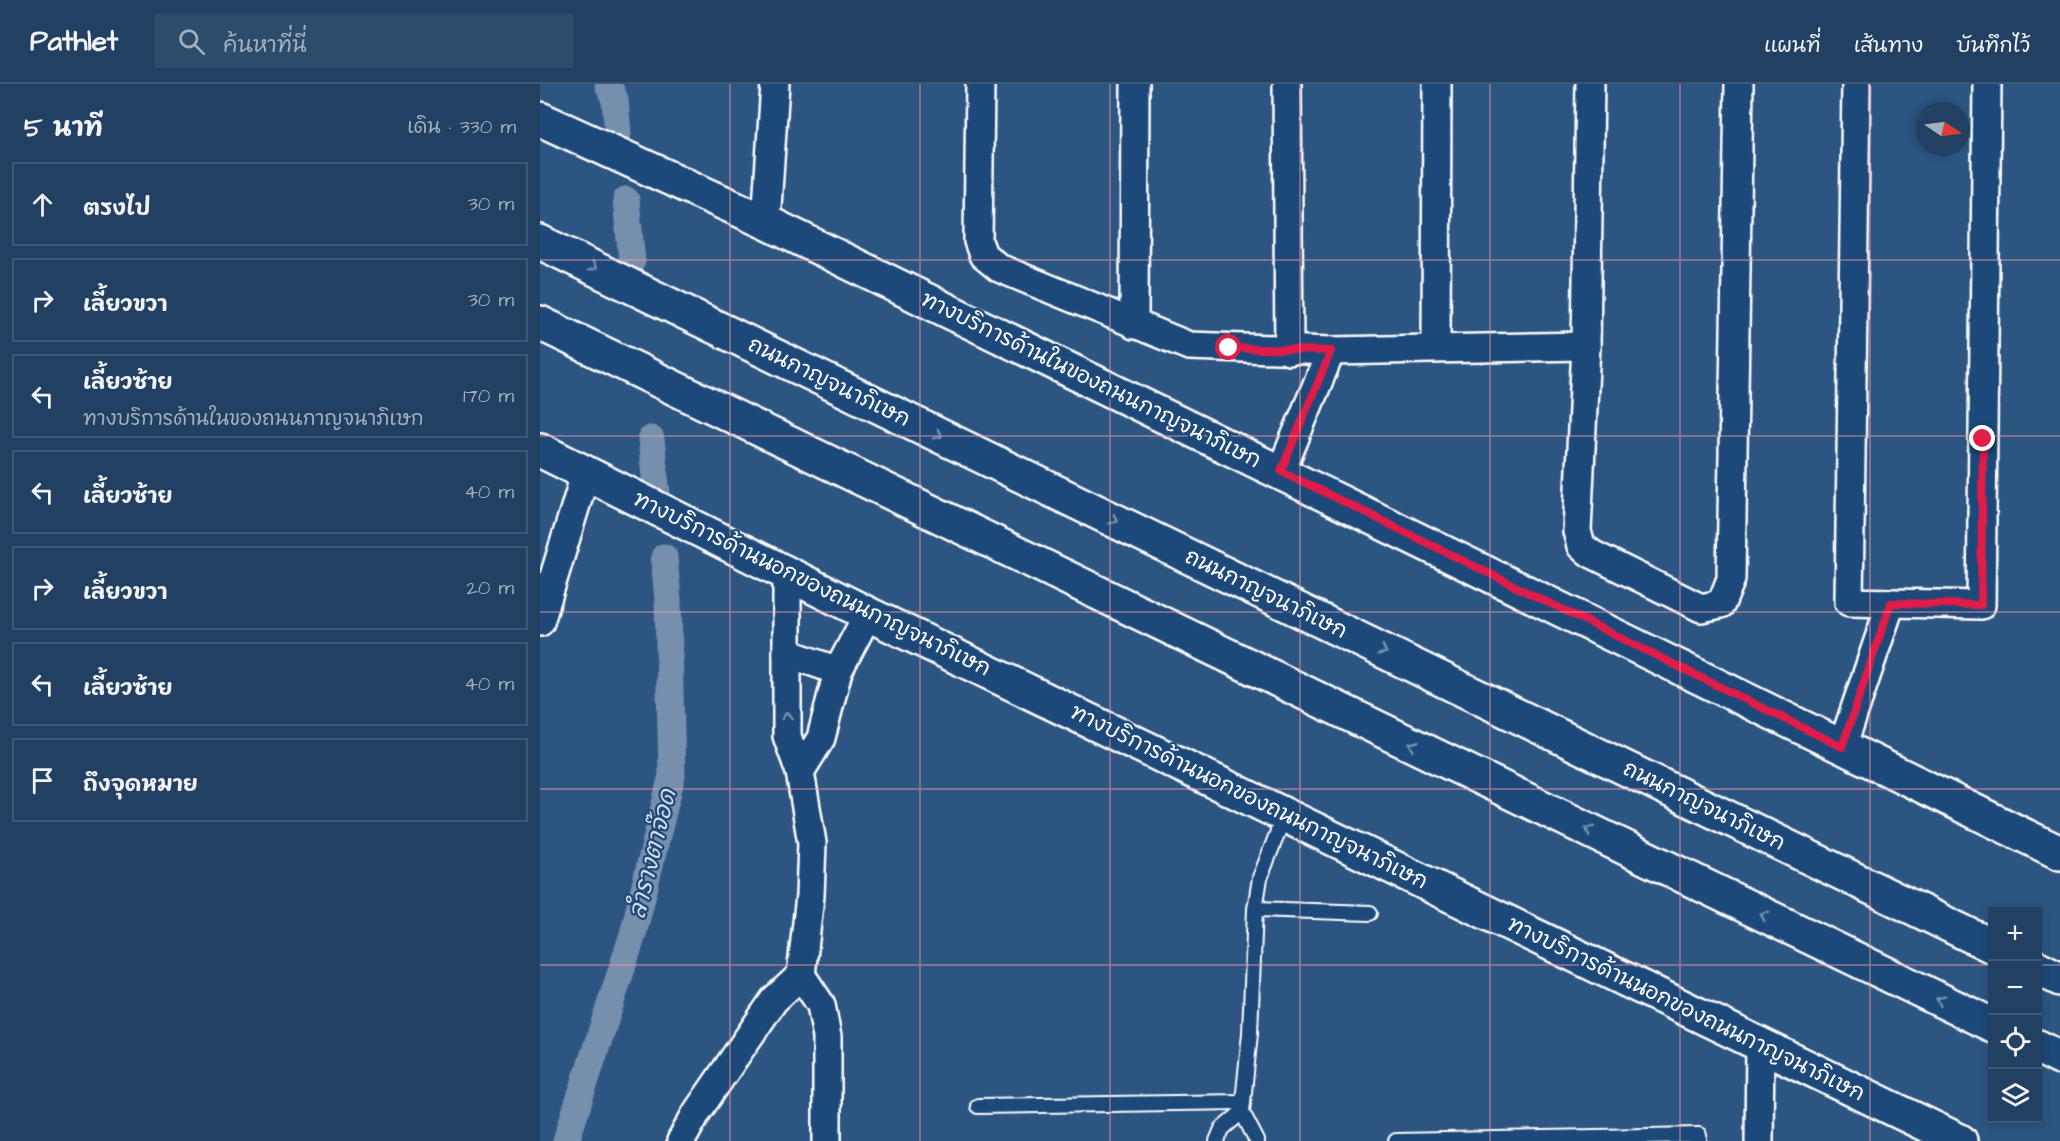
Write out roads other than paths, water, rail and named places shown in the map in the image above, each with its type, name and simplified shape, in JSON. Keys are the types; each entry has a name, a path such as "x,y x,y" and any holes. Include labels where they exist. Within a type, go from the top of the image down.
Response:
{"main road":[{"name":"ทางบริการด้านในของถนนกาญจนาภิเษก","path":"540,119 766,222 1281,471 2060,853"},
{"name":"ถนนกาญจนาภิเษก","path":"540,242 1988,944"},
{"path":"540,323 1988,1023"},
{"name":"ทางบริการด้านนอกของถนนกาญจนาภิเษก","path":"540,450 868,614 1960,1141"},
{"path":"2042,970 2060,979"},
{"path":"2042,1049 2060,1058"}],"street":[{"path":"766,222 775,84"},
{"path":"981,84 978,241 983,255 999,268 1189,346 1289,351 1586,346"},
{"path":"1134,84 1134,325"},
{"path":"1287,84 1289,351"},
{"path":"1436,348 1437,84"},
{"path":"1590,84 1586,346 1577,531 1581,546 1701,608 1721,604 1731,579 1739,84"},
{"path":"1856,84 1849,602 1981,605 1987,84"},
{"path":"1281,471 1331,351"},
{"path":"540,622 544,595 586,472"},
{"path":"787,574 787,736 800,772 812,843 810,896 801,975 821,1005 827,1037 827,1141"},
{"path":"1842,747 1891,603"},
{"path":"800,772 821,738 838,671 868,614"},
{"path":"787,654 838,671"},
{"path":"681,1141 697,1112 774,1000 801,975"},
{"path":"1759,1141 1760,1046"}],"lane":[{"path":"1257,1141 1243,1107 1250,1033 1255,909 1260,878 1285,814"},
{"path":"1255,909 1370,913"},
{"path":"978,1106 1243,1107"},
{"path":"1217,1141 1222,1130 1243,1107"},
{"path":"1396,1141 1688,1135 1699,1135 1699,1141"}],"waterway":[{"name":"ลำรางตาจ๊อด","path":"608,84 615,100 618,134"},
{"name":"ลำรางตาจ๊อด","path":"626,200 632,261"},
{"name":"ลำรางตาจ๊อด","path":"651,439 657,494"},
{"name":"ลำรางตาจ๊อด","path":"566,1141 633,934 672,775 668,600 664,557"}]}
